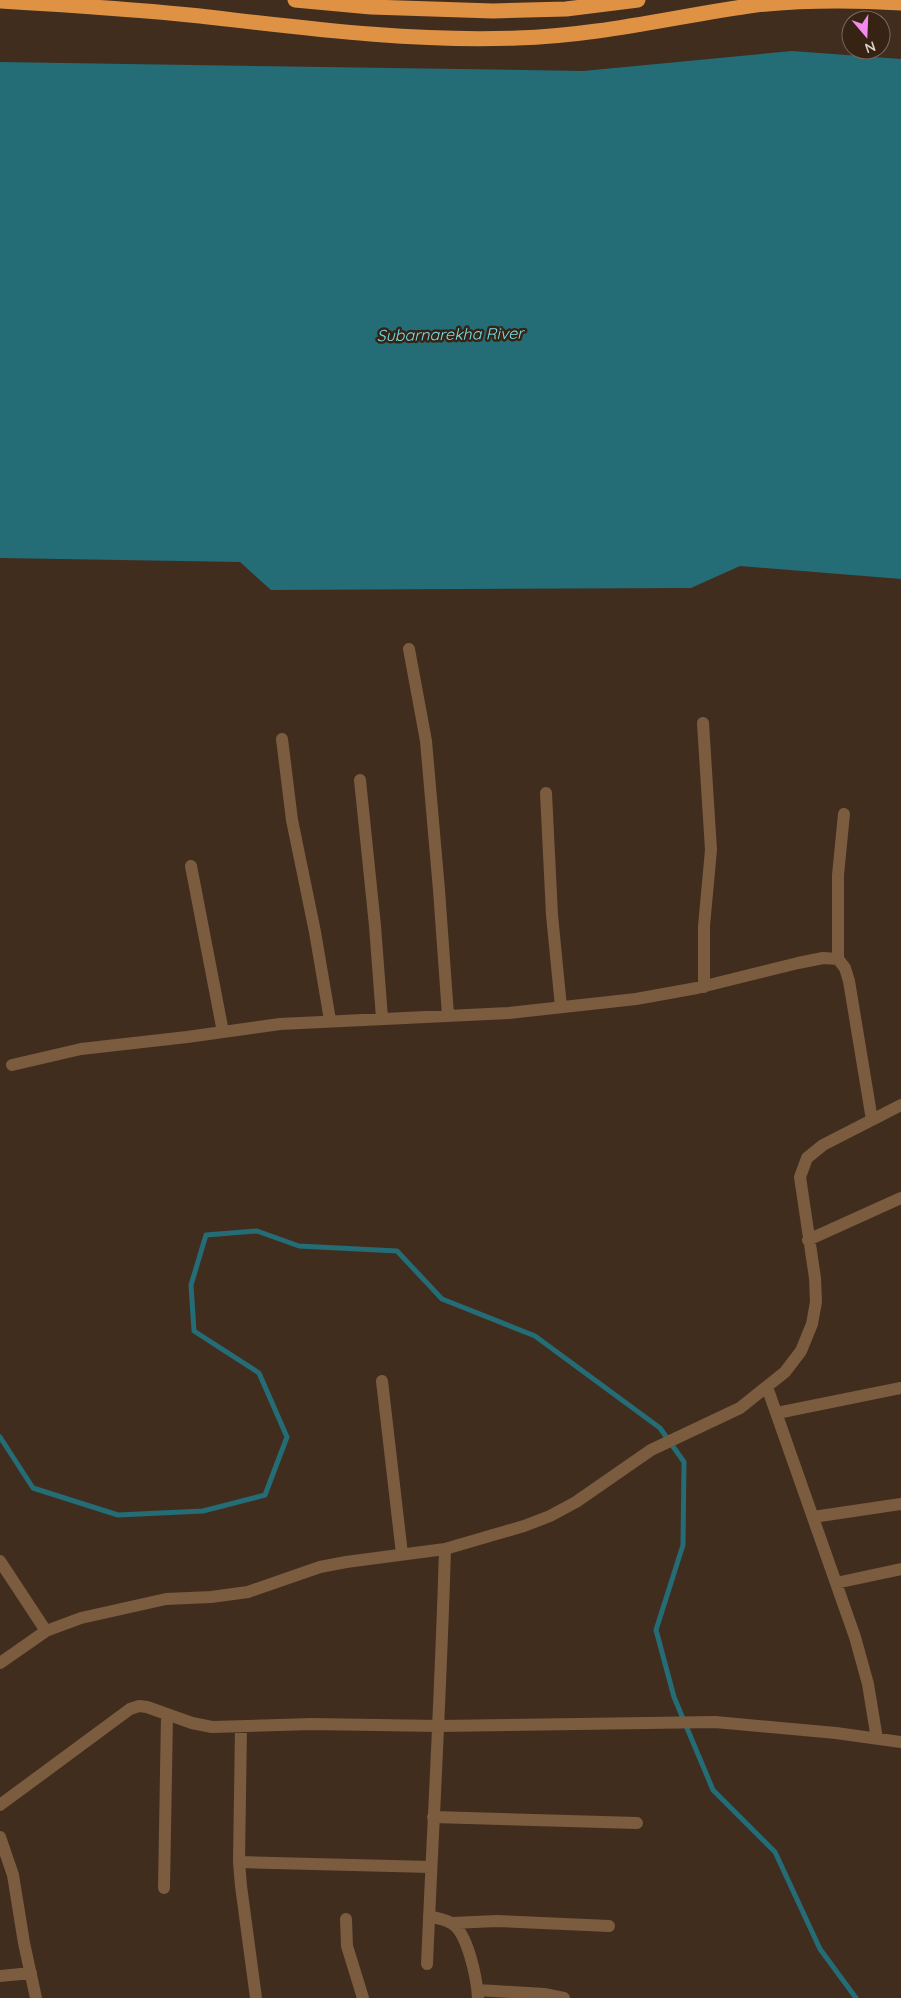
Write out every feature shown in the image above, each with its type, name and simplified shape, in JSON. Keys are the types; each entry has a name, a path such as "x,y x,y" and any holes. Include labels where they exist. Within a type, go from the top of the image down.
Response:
{"highway":[{"path":"295,0 371,7 494,11 566,9 638,0"},
{"path":"0,1 118,8 311,29 442,39 568,36 758,5 808,0 901,3"}],"street":[{"path":"409,649 426,741 448,1016"},
{"path":"703,723 711,850 704,926 704,986"},
{"path":"282,739 292,820 315,932 330,1020"},
{"path":"360,780 382,1018"},
{"path":"546,793 552,915 560,1007"},
{"path":"844,814 838,875 838,959 846,968 849,982 872,1120"},
{"path":"191,866 224,1032"},
{"path":"12,1065 81,1049 280,1024 330,1020 509,1013 636,999 704,986 798,963 824,958 838,959"},
{"path":"0,1663 46,1631 81,1618 166,1599 211,1597 248,1592 320,1567 445,1549 524,1526 550,1516 576,1502 651,1450 740,1408 785,1372 801,1351 812,1324 816,1302 815,1278 800,1177 807,1158 823,1145 901,1105"},
{"path":"808,1240 901,1198"},
{"path":"382,1381 402,1554"},
{"path":"767,1387 794,1458 812,1517 863,1663 878,1739"},
{"path":"777,1412 901,1388"},
{"path":"812,1517 901,1504"},
{"path":"427,1964 439,1726 445,1549"},
{"path":"0,1561 46,1631"},
{"path":"836,1583 901,1569"},
{"path":"0,1805 130,1709 139,1706 192,1723 212,1727 312,1724 439,1726 714,1722 836,1733 901,1742"},
{"path":"164,1888 167,1714"},
{"path":"241,1727 241,1886 256,1998"},
{"path":"433,1817 637,1822"},
{"path":"0,1837 13,1875 36,1998"},
{"path":"240,1862 431,1867"},
{"path":"429,1916 452,1923 497,1921 610,1926"},
{"path":"346,1919 347,1946 363,1998"},
{"path":"452,1923 463,1937 478,1994 544,1994 564,1998"},
{"path":"0,1976 31,1973"}],"water":[{"name":"Subarnarekha River","path":"792,51 841,55 841,60 901,59 901,579 740,566 691,588 271,590 240,562 0,558 0,62 583,71"}],"waterway":[{"path":"0,1437 33,1488 118,1515 203,1511 265,1495 287,1437 259,1373 194,1331 191,1285 206,1235 257,1231 299,1246 397,1251 442,1299 535,1336 660,1428 684,1462 683,1545 656,1630 674,1697 713,1790 775,1852 820,1949 856,1998"}]}
